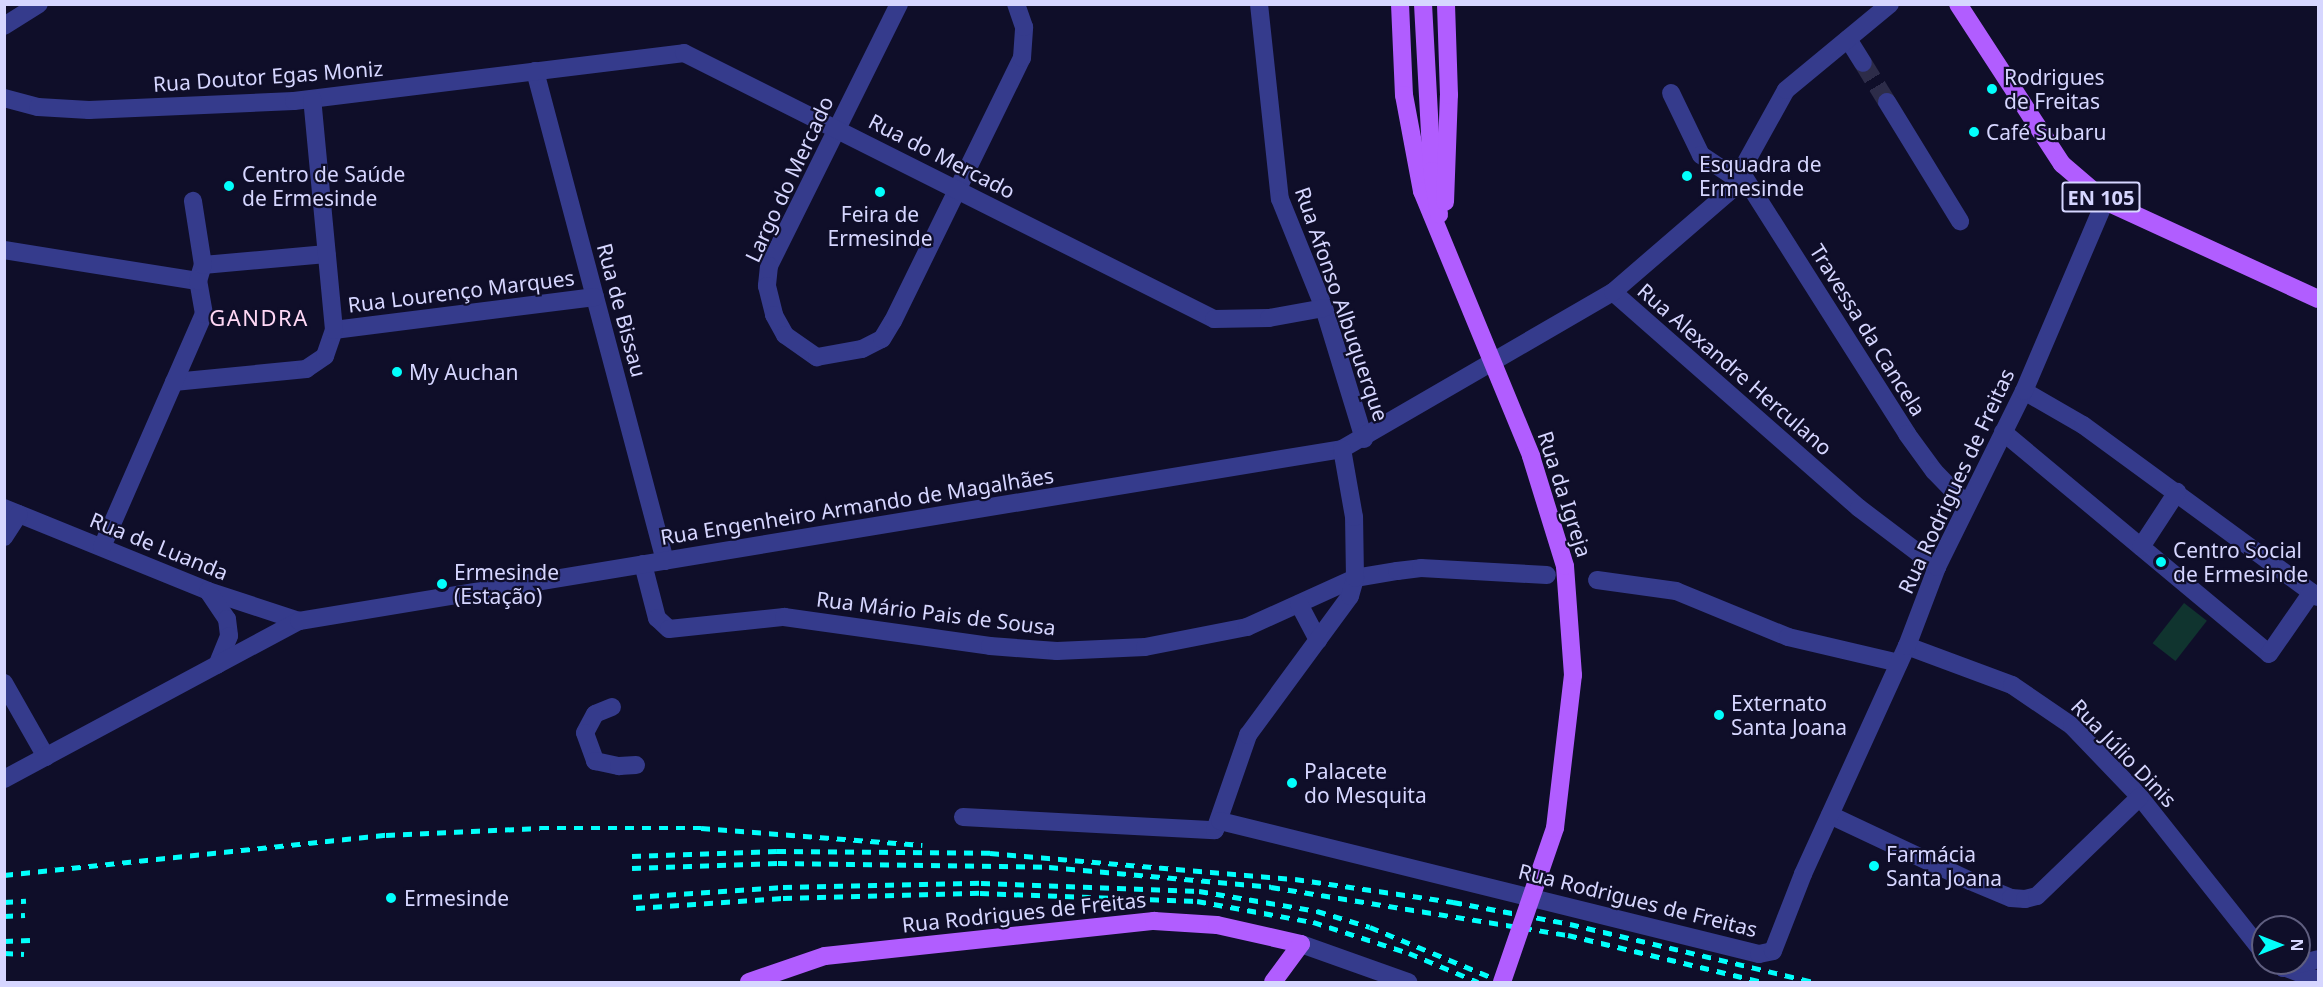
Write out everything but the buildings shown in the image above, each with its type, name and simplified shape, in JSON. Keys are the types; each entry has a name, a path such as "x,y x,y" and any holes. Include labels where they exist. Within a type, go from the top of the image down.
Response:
{"main road":[{"name":"Rua da Igreja","path":"1400,4 1408,117 1422,191 1531,456 1565,566 1573,675 1555,828 1502,982"},
{"name":"Rua da Igreja","path":"1423,4 1432,171 1443,239"},
{"name":"Rua da Igreja","path":"1443,239 1449,95 1446,4"},
{"name":"EN 105","path":"1958,4 2062,164 2105,201 2319,299"},
{"name":"Rua Rodrigues de Freitas","path":"749,982 825,956 1114,922 1217,925 1301,944"},
{"path":"1273,982 1301,944"}],"street":[{"path":"4,26 39,4"},
{"name":"Largo do Mercado","path":"899,4 769,266 767,286 774,315 785,335 809,354 817,357 842,355 882,339 1022,58 1024,27 1016,4"},
{"name":"Rua Afonso Albuquerque","path":"1259,4 1280,199 1324,308 1364,439"},
{"path":"1613,292 1730,191 1778,99 1890,4"},
{"path":"1848,39 1863,63"},
{"name":"Rua do Mercado","path":"535,71 684,53 957,188 1214,319 1269,318 1324,308"},
{"name":"Rua Doutor Egas Moniz","path":"4,98 38,107 89,110 312,99 535,71"},
{"name":"Rua de Bissau","path":"535,71 665,561"},
{"path":"1671,93 1701,155 1739,176"},
{"path":"174,382 306,369 325,356 334,330 312,99"},
{"path":"1887,102 1960,221"},
{"name":"Travessa da Cancela","path":"1739,176 1907,434 1934,471 1967,505"},
{"path":"102,547 204,314 193,201"},
{"name":"Rua Rodrigues de Freitas","path":"1220,822 1759,954 1773,951 1830,815 1907,646 1937,567 2024,391 2105,201"},
{"path":"4,250 201,273 327,254"},
{"name":"Rua Alexandre Herculano","path":"1493,364 1613,292 1859,508 1937,567"},
{"name":"Rua Lourenço Marques","path":"334,330 595,297"},
{"name":"Rua Engenheiro Armando de Magalhães","path":"4,779 298,621 1342,449 1364,439 1493,364"},
{"path":"2003,432 2269,654 2315,594 2084,425 2024,391"},
{"path":"963,818 1205,832 1215,830 1220,822 1248,735 1350,597 1354,579 1354,517 1342,449"},
{"path":"2141,547 2177,492"},
{"path":"4,537 12,511"},
{"name":"Rua de Luanda","path":"12,511 208,591 298,621"},
{"name":"Rua Mário Pais de Sousa","path":"643,564 657,618 669,629 784,617 990,646 1057,651 1168,642 1247,627 1354,579 1421,568 1547,575"},
{"path":"1597,580 1676,591 1788,638 1899,663"},
{"path":"208,591 227,620 229,636 217,665"},
{"path":"1299,604 1318,640"},
{"name":"Rua Júlio Dinis","path":"1907,646 2012,685 2072,726 2140,797 2251,937"},
{"path":"4,683 46,757"},
{"path":"612,707 594,714 585,733 595,760 619,766 636,765"},
{"path":"1830,815 1970,881 2011,898 2025,899 2037,896 2140,797"},
{"name":"Rua Rodrigues de Freitas","path":"1301,944 1408,982"},
{"path":"2298,975 2319,980"}],"green space":[{"path":"2184,603 2207,621 2175,661 2153,643"}],"tunnel":[{"path":"1863,63 1887,102"}],"railway":[{"path":"4,875 386,835 540,828 701,828 922,845"},
{"path":"632,856 777,851 990,853 1295,879 1453,902 1570,924 1813,982"},
{"path":"632,868 778,863 1049,867 1271,887 1568,935 1763,982"},
{"path":"633,897 783,887 981,883 1199,891 1317,911 1370,927 1503,982"},
{"path":"636,908 783,898 980,893 1197,901 1313,922 1409,953 1478,982"},
{"path":"4,902 26,901"},
{"path":"4,916 25,915"},
{"path":"4,941 30,940"},
{"path":"4,953 24,954"}],"place":[{"name":"Rodrigues de Freitas","path":"1992,89"},
{"name":"Café Subaru","path":"1974,132"},
{"name":"Esquadra de Ermesinde","path":"1687,176"},
{"name":"Centro de Saúde de Ermesinde","path":"229,186"},
{"name":"Feira de Ermesinde","path":"880,192"},
{"name":"My Auchan","path":"397,372"},
{"name":"Centro Social de Ermesinde","path":"2161,562"},
{"name":"Ermesinde (Estação)","path":"442,584"},
{"name":"Externato Santa Joana","path":"1719,715"},
{"name":"Palacete do Mesquita","path":"1292,783"},
{"name":"Farmácia Santa Joana","path":"1874,866"},
{"name":"Ermesinde","path":"391,898"}],"district":[{"name":"GANDRA","path":"259,318"}]}
